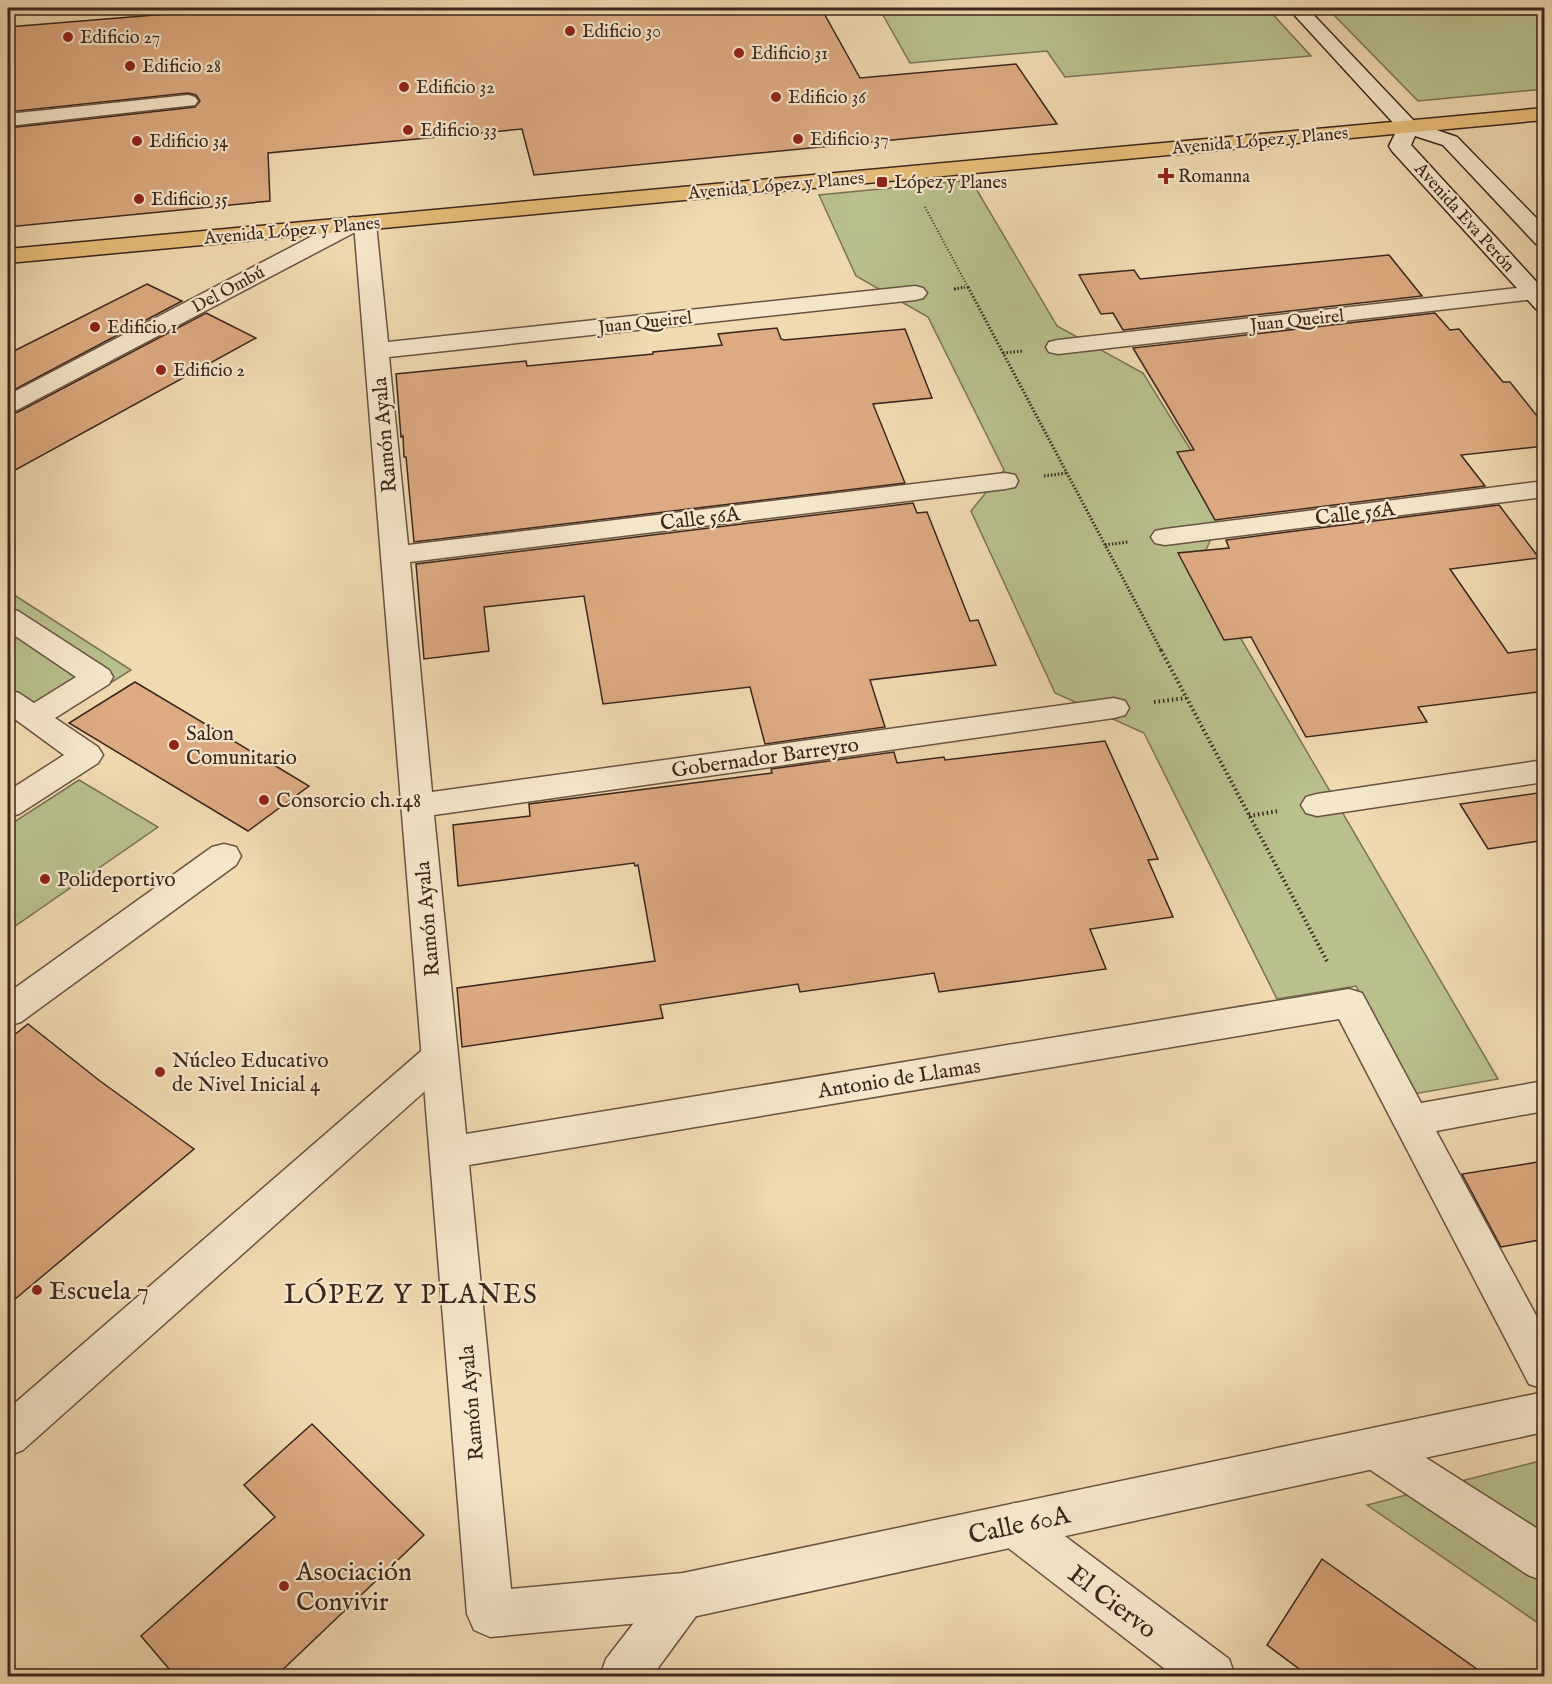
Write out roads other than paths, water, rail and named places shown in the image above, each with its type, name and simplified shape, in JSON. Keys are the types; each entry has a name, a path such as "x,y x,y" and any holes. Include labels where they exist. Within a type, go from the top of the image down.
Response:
{"main road":[{"name":"Avenida López y Planes","path":"8,256 1545,114"}],"street":[{"name":"Avenida Eva Perón","path":"1297,8 1409,127 1450,141 1545,239"},
{"path":"8,120 188,101"},
{"name":"Avenida Eva Perón","path":"1409,127 1400,146 1540,299"},
{"name":"Ramón Ayala","path":"359,224 376,351 490,1614"},
{"name":"Del Ombú","path":"8,405 359,224"},
{"name":"Juan Queirel","path":"376,351 915,293"},
{"name":"Juan Queirel","path":"1058,347 1540,299"},
{"name":"Calle 56A","path":"395,555 1005,481"},
{"name":"Calle 56A","path":"1165,537 1545,489"},
{"path":"8,618 98,677 33,717"},
{"path":"8,700 87,755 8,806"},
{"name":"Gobernador Barreyro","path":"417,806 1114,708"},
{"path":"1317,805 1545,771"},
{"path":"8,1012 224,856"},
{"name":"Antonio de Llamas","path":"448,1153 1349,1003 1411,1120"},
{"path":"8,1436 440,1056"},
{"path":"1545,1096 1411,1120 1545,1370"},
{"name":"Calle 60A","path":"490,1614 683,1596 1545,1412"},
{"path":"1375,1449 1545,1559"},
{"name":"El Ciervo","path":"1014,1526 1212,1677"},
{"path":"623,1677 683,1596"}],"place":[{"name":"Edificio 30","path":"570,31"},
{"name":"Edificio 27","path":"68,37"},
{"name":"Edificio 31","path":"739,53"},
{"name":"Edificio 28","path":"130,66"},
{"name":"Edificio 32","path":"404,87"},
{"name":"Edificio 36","path":"776,97"},
{"name":"Edificio 33","path":"408,130"},
{"name":"Edificio 37","path":"798,139"},
{"name":"Edificio 34","path":"137,141"},
{"name":"Romanna","path":"1166,176"},
{"name":"López y Planes","path":"882,182"},
{"name":"Edificio 35","path":"139,199"},
{"name":"Edificio 1","path":"95,327"},
{"name":"Edificio 2","path":"161,370"},
{"name":"Salon Comunitario","path":"174,745"},
{"name":"Consorcio ch.148","path":"264,800"},
{"name":"Polideportivo","path":"45,879"},
{"name":"Núcleo Educativo de Nivel Inicial 4","path":"160,1072"},
{"name":"Escuela 7","path":"37,1290"},
{"name":"Asociación Convivir","path":"284,1586"}],"district":[{"name":"LÓPEZ Y PLANES","path":"411,1294"}]}
